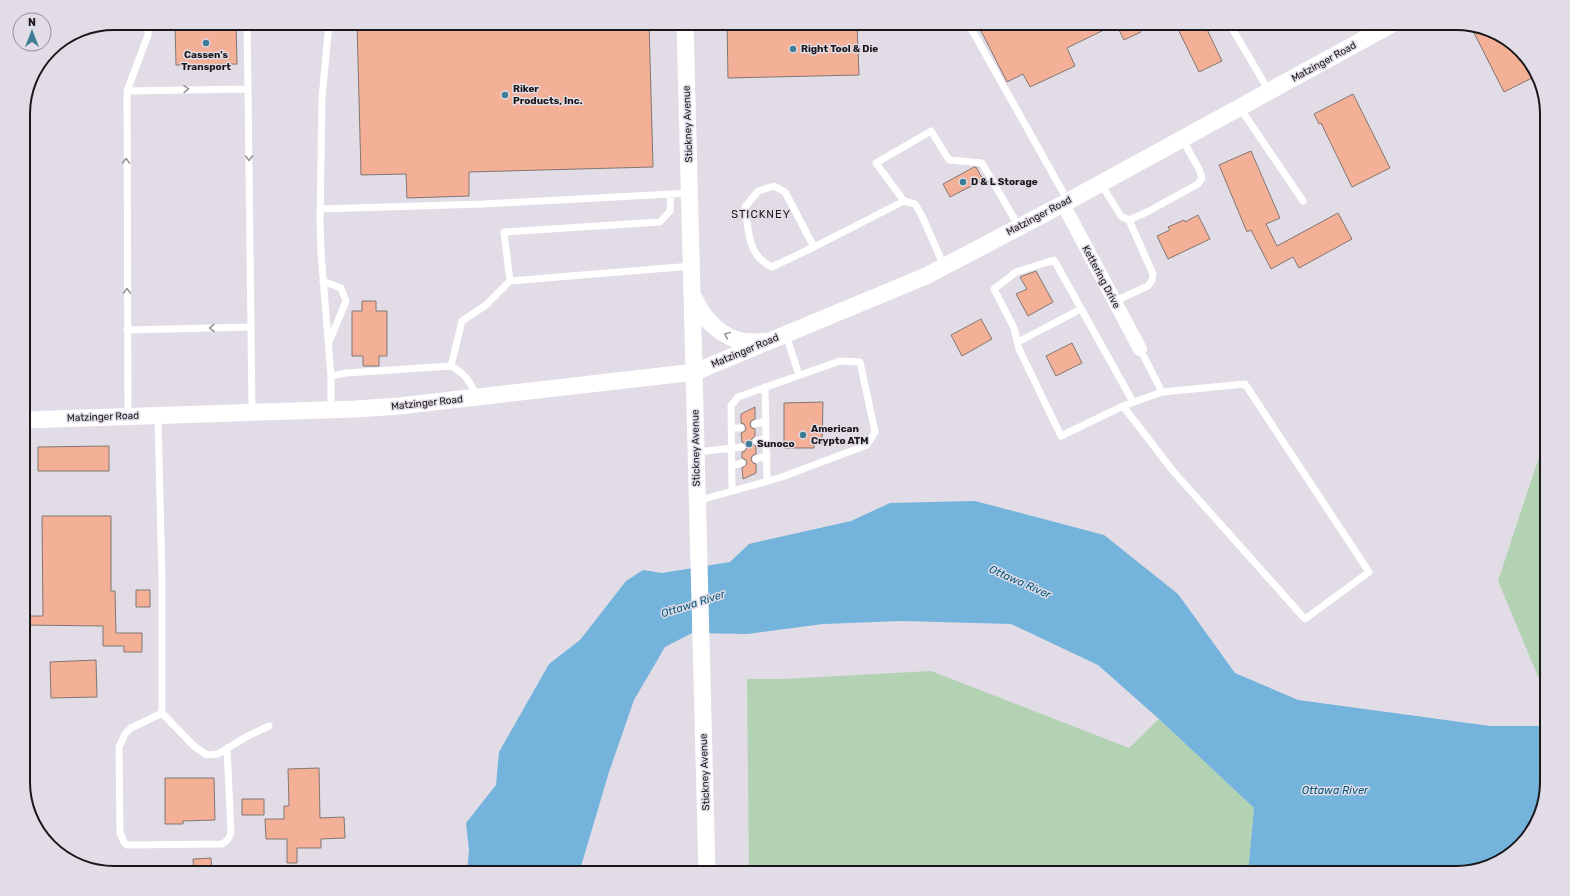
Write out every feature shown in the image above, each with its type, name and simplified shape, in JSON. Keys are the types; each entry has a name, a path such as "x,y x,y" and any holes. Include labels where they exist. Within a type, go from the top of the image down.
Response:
{"street":[{"name":"Stickney Avenue","path":"685,30 707,866"},
{"name":"Matzinger Road","path":"30,420 331,410 399,406 695,372 926,276 1101,184 1381,30"},
{"name":"Kettering Drive","path":"1065,203 1140,349"},
{"path":"693,296 704,316 721,332 740,340 758,342 782,336"}],"lane":[{"path":"128,416 127,91 148,35 148,30"},
{"path":"247,30 252,412"},
{"path":"329,30 322,98 320,209 321,253 331,376 331,410"},
{"path":"972,30 1065,203"},
{"path":"1234,30 1270,91"},
{"path":"127,91 248,89"},
{"path":"1240,108 1303,201"},
{"path":"944,266 922,216 915,204 904,201 876,163 931,130 949,160 982,163 1019,227"},
{"path":"1129,220 1147,212 1198,184 1202,178 1199,169 1182,139"},
{"path":"1101,184 1121,216 1129,220 1153,274 1152,280 1148,286 1115,301"},
{"path":"814,247 785,192 774,186 758,191 745,207 752,248 763,262 772,267 814,247 904,201"},
{"path":"320,209 484,204 690,193"},
{"path":"510,281 504,232 660,222 670,211 671,194"},
{"path":"1123,406 1173,471 1305,619 1369,572 1244,384 1162,392 1123,406 1061,436 1019,349 1014,328 994,289 1016,272 1054,260 1133,402"},
{"path":"451,366 462,320 486,305 510,281 692,266"},
{"path":"323,281 341,288 346,301 328,343"},
{"path":"1018,342 1081,309"},
{"path":"127,330 251,327"},
{"path":"782,336 799,375"},
{"path":"1140,349 1162,392"},
{"path":"697,501 782,477 867,445 875,432 860,362 840,361 738,397 731,406 732,491"},
{"path":"331,376 346,373 451,366 459,370 467,377 478,398"},
{"path":"765,387 768,481"},
{"path":"158,415 162,596 162,713 194,746 207,755 218,754 268,726"},
{"path":"755,424 766,421"},
{"path":"732,428 741,428"},
{"path":"756,441 766,438"},
{"path":"696,452 742,447"},
{"path":"756,459 767,456"},
{"path":"732,466 742,463"},
{"path":"162,713 130,728 125,734 119,747 120,833 127,845 222,844 226,842 230,838 231,832 228,748"}],"green space":[{"path":"1540,457 1540,681 1498,581"},
{"path":"931,671 1129,748 1159,719 1254,808 1249,866 749,866 747,679 784,679"}],"water":[{"name":"Ottawa River","path":"975,501 1104,535 1178,594 1235,673 1298,700 1490,726 1540,726 1540,782 1534,814 1529,824 1516,842 1498,855 1478,863 1456,866 1249,866 1254,808 1159,719 1098,665 1011,624 902,621 823,624 747,634 692,633 665,647 634,700 609,772 581,866 468,866 469,850 466,823 496,785 499,752 549,664 580,640 626,581 643,570 662,573 730,562 749,544 851,521 890,503"}],"building":[{"name":"Cassen's Transport","path":"175,30 236,30 237,64 176,65"},
{"name":"Riker Products, Inc.","path":"357,30 649,30 653,167 469,172 469,196 407,198 406,174 361,175"},
{"name":"Right Tool & Die","path":"727,30 857,30 859,75 728,78"},
{"path":"981,30 1104,30 1067,48 1075,66 1030,87 1023,74 1007,82"},
{"path":"1119,30 1140,30 1141,32 1124,40"},
{"path":"1178,30 1207,30 1222,61 1199,72"},
{"path":"1474,32 1488,36 1498,41 1516,54 1526,67 1532,78 1504,92"},
{"path":"1353,94 1390,168 1352,187 1321,123 1319,124 1314,114"},
{"path":"1251,151 1280,218 1266,224 1277,246 1338,213 1352,239 1299,268 1293,257 1271,269 1251,230 1247,232 1219,165"},
{"name":"D & L Storage","path":"976,167 983,180 950,197 943,184"},
{"path":"1198,215 1210,239 1168,259 1157,236 1170,230 1168,227 1184,220 1185,222"},
{"path":"1036,271 1053,302 1028,316 1016,294 1027,289 1020,277"},
{"path":"362,301 376,301 376,311 387,311 387,356 379,356 379,366 363,366 363,356 352,356 352,311 362,311"},
{"path":"981,319 992,339 962,356 951,335"},
{"path":"1072,343 1082,363 1056,376 1046,356"},
{"name":"American Crypto ATM","path":"823,402 822,444 814,444 814,448 784,448 784,403"},
{"name":"Sunoco","path":"755,407 755,419 751,421 750,425 755,429 755,436 751,440 752,444 756,446 756,454 752,456 751,460 756,464 756,473 743,479 742,468 747,464 746,460 742,458 742,452 745,451 747,447 746,444 742,442 741,433 745,431 746,428 744,424 741,423 741,414"},
{"path":"109,446 109,471 38,471 38,447"},
{"path":"42,516 111,516 111,591 115,591 116,633 142,633 142,652 124,652 124,646 103,646 103,626 30,625 30,616 43,616"},
{"path":"136,590 150,590 150,607 136,607"},
{"path":"96,660 97,697 51,698 50,662"},
{"path":"319,768 320,818 344,817 345,838 321,839 321,848 297,848 297,863 287,863 287,839 266,839 265,819 284,819 284,806 289,806 288,769"},
{"path":"165,778 214,778 215,820 183,821 183,824 165,824"},
{"path":"242,799 264,799 264,815 242,815"},
{"path":"211,858 212,866 194,866 193,859"}],"place":[{"name":"Cassen's Transport","path":"206,43"},
{"name":"Right Tool & Die","path":"793,49"},
{"name":"Riker Products, Inc.","path":"505,95"},
{"name":"D & L Storage","path":"963,182"},
{"name":"American Crypto ATM","path":"803,435"},
{"name":"Sunoco","path":"749,444"}],"district":[{"name":"STICKNEY","path":"761,214"}]}
